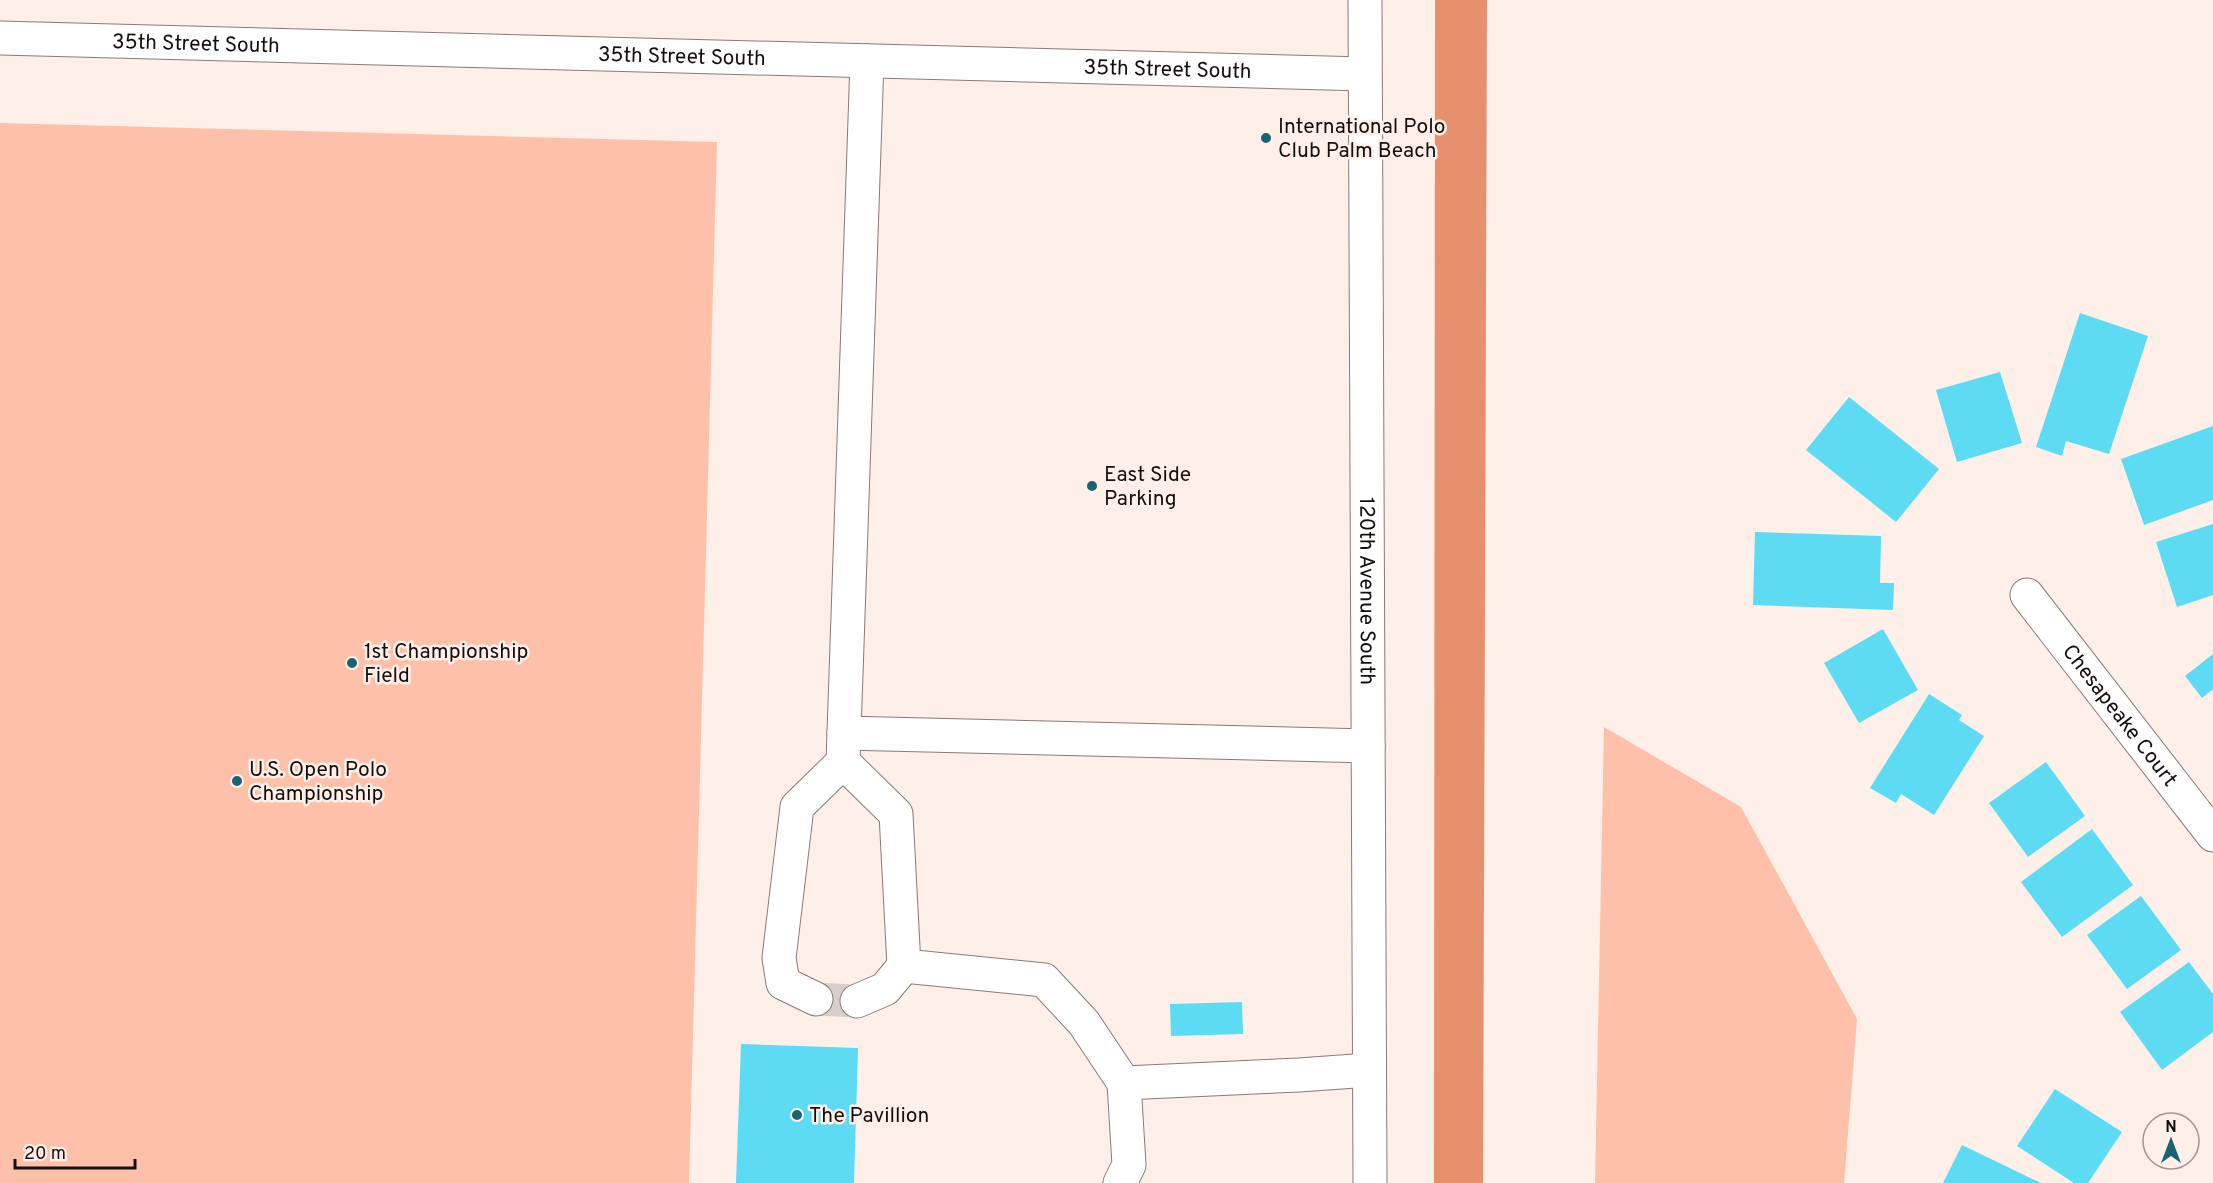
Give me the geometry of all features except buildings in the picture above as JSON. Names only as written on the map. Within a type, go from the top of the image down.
[{"type":"street","name":"120th Avenue South","points":[[1365,0],[1370,1183]]},
{"type":"street","name":"35th Street South","points":[[0,38],[1365,74]]},
{"type":"street","points":[[816,999],[783,983],[779,958],[797,807],[843,747],[867,61]]},
{"type":"street","name":"Chesapeake Court","points":[[2027,595],[2213,834]]},
{"type":"street","points":[[843,747],[1368,746]]},
{"type":"street","points":[[843,747],[896,814],[904,966],[885,989],[857,1001]]},
{"type":"street","points":[[904,966],[1044,980],[1084,1023],[1124,1083],[1129,1166],[1120,1183]]},
{"type":"street","points":[[1124,1083],[1299,1076],[1369,1070]]},
{"type":"shaded area","points":[[1435,0],[1487,0],[1483,1183],[1434,1183]]},
{"type":"shaded area","name":"1st Championship Field","points":[[0,123],[717,142],[689,1183],[0,1183]]},
{"type":"shaded area","points":[[1604,727],[1741,807],[1857,1019],[1844,1183],[1595,1183]]},
{"type":"tunnel","points":[[816,999],[857,1001]]},
{"type":"place","name":"International Polo Club Palm Beach","points":[[1266,138]]},
{"type":"place","name":"East Side Parking","points":[[1092,486]]},
{"type":"place","name":"1st Championship Field","points":[[352,663]]},
{"type":"place","name":"U.S. Open Polo Championship","points":[[237,781]]},
{"type":"place","name":"The Pavillion","points":[[797,1115]]}]
